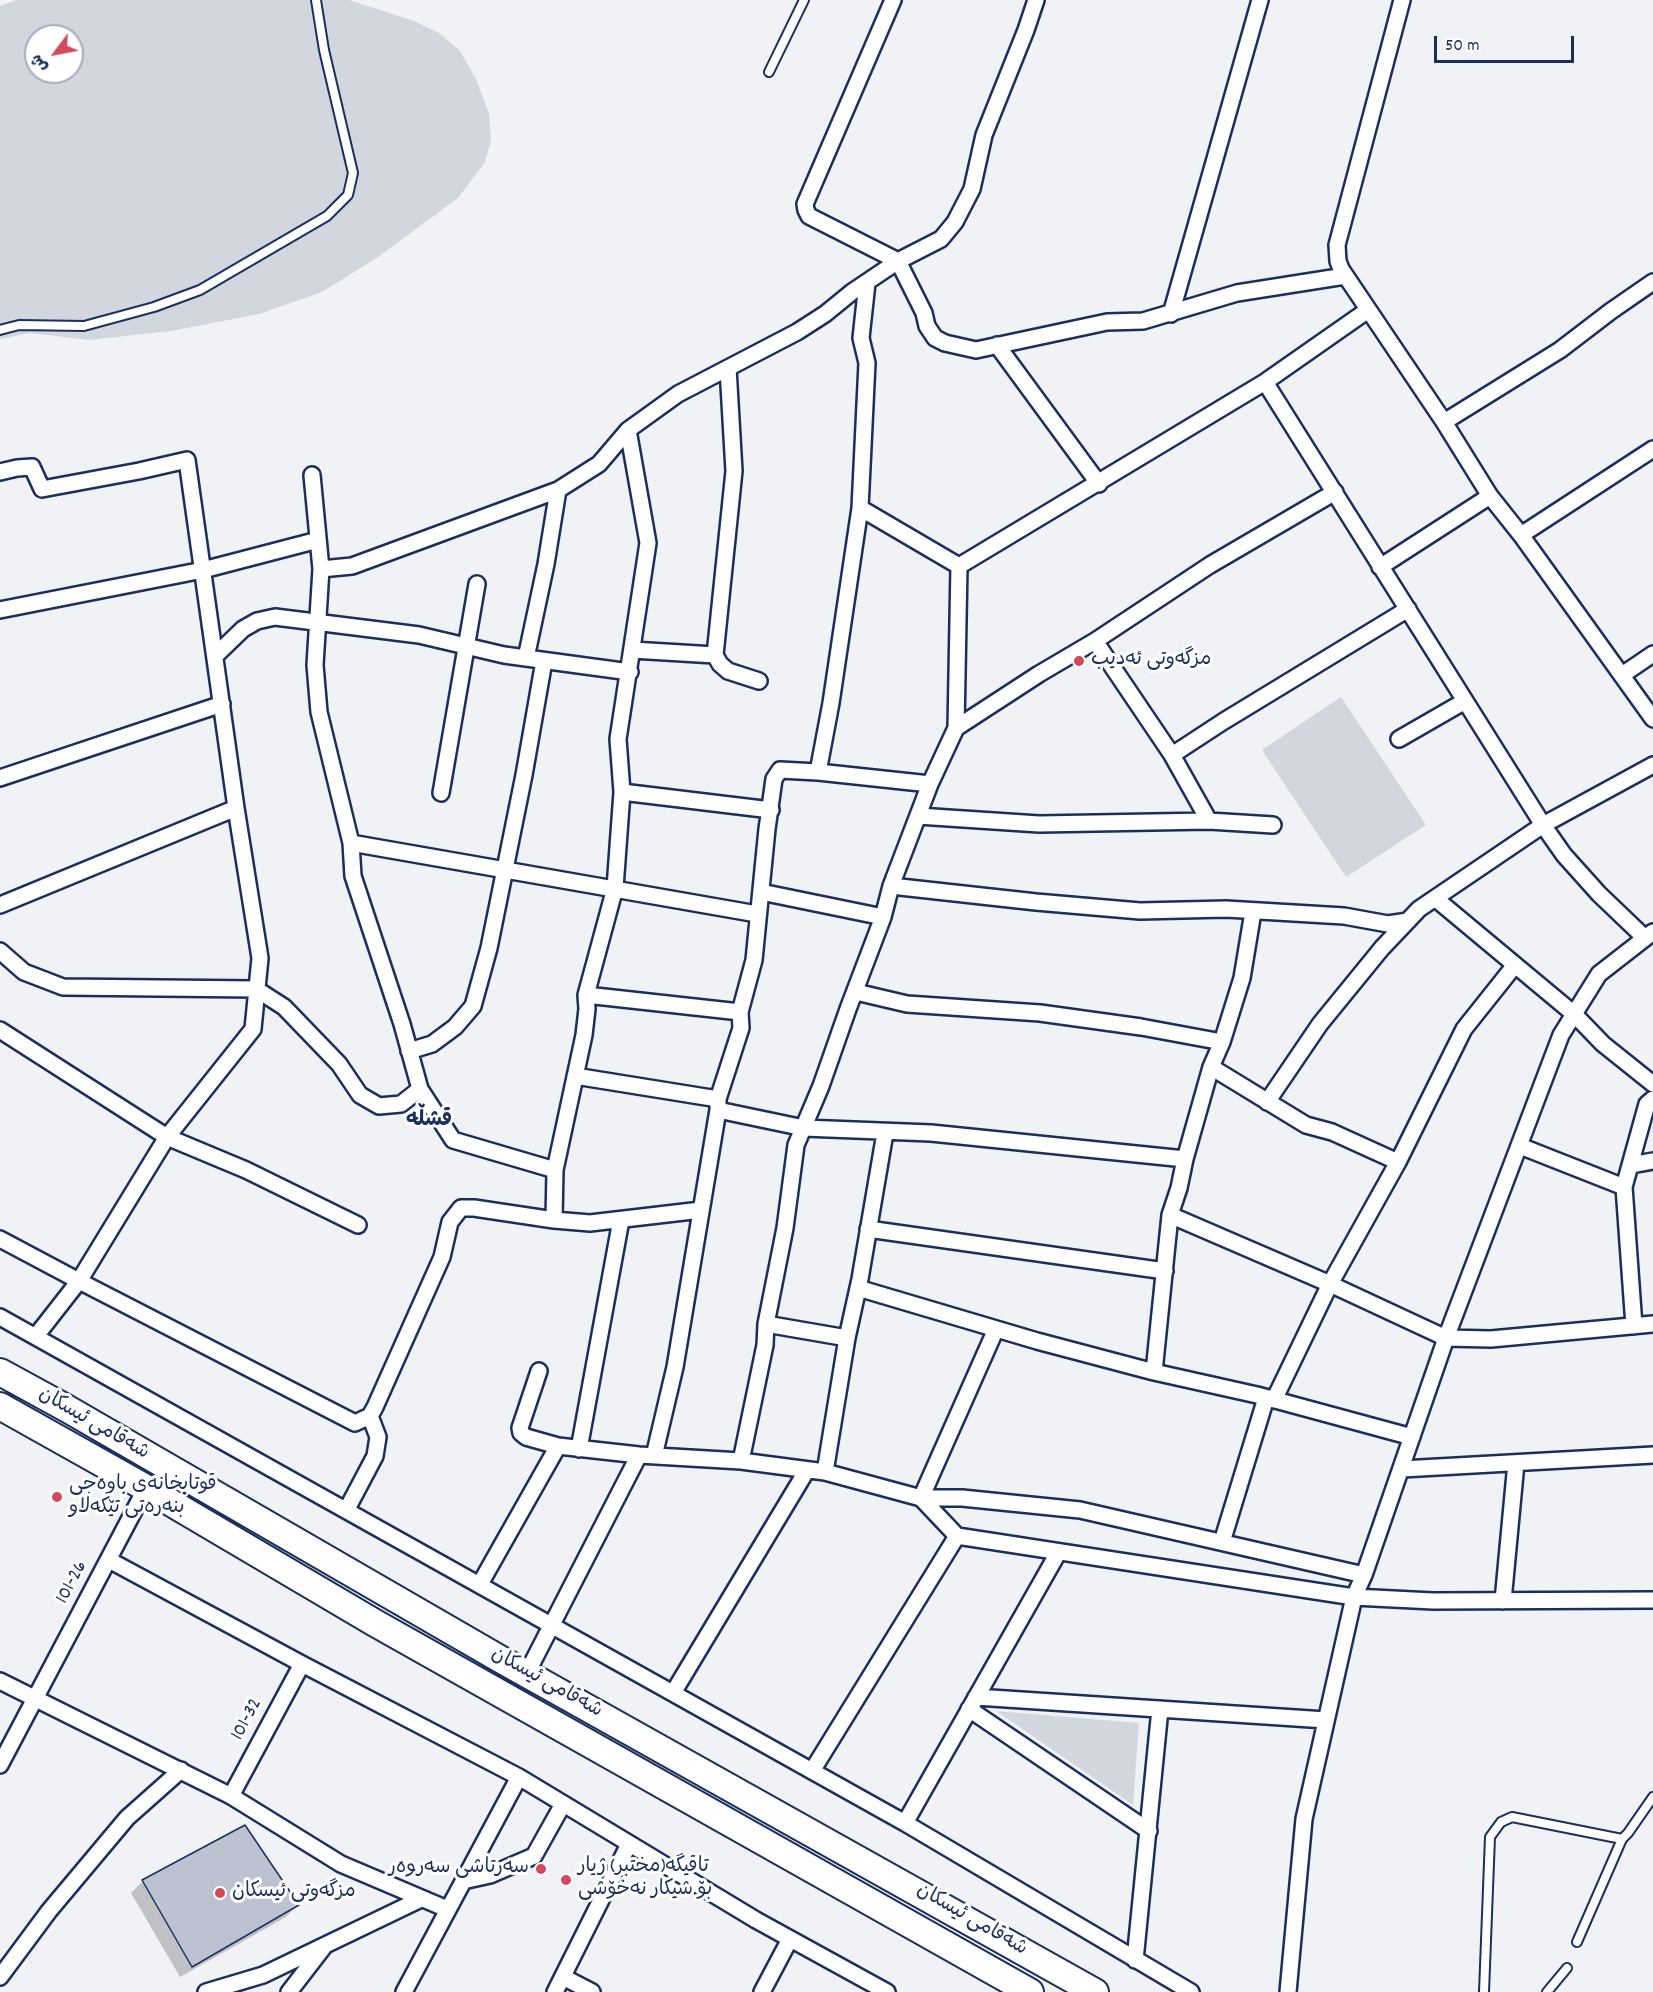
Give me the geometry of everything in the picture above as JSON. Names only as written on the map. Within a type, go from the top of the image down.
[{"type":"main road","name":"شەقامی ئیسکان","points":[[0,1372],[527,1673],[1095,1992]]},
{"type":"main road","name":"شەقامی ئیسکان","points":[[0,1406],[146,1488],[385,1629],[1030,1992]]},
{"type":"main road","points":[[75,1448],[87,1420]]},
{"type":"street","points":[[893,0],[805,204],[809,216],[898,261],[924,313],[927,326],[935,338],[945,343],[976,350],[1107,322],[1143,321],[1237,293],[1345,276]]},
{"type":"street","points":[[321,569],[352,566],[558,490],[598,464],[628,430],[678,394],[797,332],[898,261],[940,239],[955,222],[972,189],[984,135],[1036,0]]},
{"type":"street","points":[[1171,314],[1260,0]]},
{"type":"street","points":[[1402,0],[1337,245],[1338,261],[1345,276],[1444,422],[1490,496],[1653,719]]},
{"type":"street","points":[[1444,422],[1560,350],[1653,282]]},
{"type":"street","points":[[818,772],[831,703],[860,508],[867,363],[861,338],[867,283]]},
{"type":"street","points":[[959,566],[1099,484],[1265,382],[1368,310]]},
{"type":"street","points":[[997,345],[1099,484]]},
{"type":"street","points":[[728,368],[734,471],[715,655],[728,671],[759,681]]},
{"type":"street","points":[[1265,382],[1543,825],[1564,855],[1599,894],[1649,935],[1599,974],[1562,1035],[1446,1338],[1402,1469],[1354,1597],[1304,1819],[1288,1992]]},
{"type":"street","points":[[554,1221],[555,1170],[584,1035],[586,995],[615,888],[622,792],[618,739],[648,543],[628,430]]},
{"type":"street","points":[[1521,536],[1652,451]]},
{"type":"street","points":[[0,472],[32,467],[42,489],[186,460],[260,958],[253,1029],[167,1137],[79,1281],[36,1336]]},
{"type":"street","points":[[312,475],[321,569],[315,665],[319,712],[351,843],[353,876],[420,1089],[453,1140],[555,1170]]},
{"type":"street","points":[[526,658],[546,564],[558,490]]},
{"type":"street","points":[[956,728],[1095,641],[1210,565],[1335,492]]},
{"type":"street","points":[[1380,567],[1490,496]]},
{"type":"street","points":[[860,508],[959,566]]},
{"type":"street","points":[[0,610],[203,570],[318,540]]},
{"type":"street","points":[[741,1461],[765,1345],[766,1324],[785,1228],[796,1145],[856,992],[883,917],[891,886],[930,784],[956,728],[959,566]]},
{"type":"street","points":[[441,793],[477,584]]},
{"type":"street","points":[[1172,755],[1408,609]]},
{"type":"street","points":[[215,656],[227,642],[257,621],[276,617],[419,635],[526,658],[630,672]]},
{"type":"street","points":[[1095,641],[1172,755],[1209,821]]},
{"type":"street","points":[[632,650],[715,655]]},
{"type":"street","points":[[1622,675],[1653,654]]},
{"type":"street","points":[[409,1051],[432,1044],[455,1027],[473,1006],[489,948],[524,775],[544,661]]},
{"type":"street","points":[[1399,739],[1465,701]]},
{"type":"street","points":[[0,778],[222,704]]},
{"type":"street","points":[[1267,1102],[1320,1024],[1382,948],[1419,909],[1543,825],[1653,765]]},
{"type":"street","points":[[527,1673],[551,1624],[646,1456],[675,1367],[718,1105],[741,1028],[740,1012],[754,960],[766,829],[771,810],[774,779],[780,770],[930,784]]},
{"type":"street","points":[[622,792],[771,810]]},
{"type":"street","points":[[0,904],[236,808]]},
{"type":"street","points":[[918,816],[1039,824],[1209,821],[1273,825]]},
{"type":"street","points":[[351,843],[757,914]]},
{"type":"street","points":[[891,886],[1140,911],[1226,909],[1344,916],[1388,924],[1408,921]]},
{"type":"street","points":[[761,892],[883,917]]},
{"type":"street","points":[[1436,899],[1574,1014],[1604,1044],[1653,1084]]},
{"type":"street","points":[[1154,1372],[1170,1215],[1212,1067],[1242,978],[1253,912]]},
{"type":"street","points":[[0,951],[24,972],[63,987],[256,989],[284,1007],[339,1064],[360,1095],[379,1106],[401,1104],[420,1089]]},
{"type":"street","points":[[1222,1542],[1270,1399],[1330,1284],[1398,1162],[1464,1029],[1515,965]]},
{"type":"street","points":[[856,992],[907,1004],[1040,1012],[1222,1042]]},
{"type":"street","points":[[586,995],[740,1012]]},
{"type":"street","points":[[0,1030],[167,1137],[246,1170],[358,1225]]},
{"type":"street","points":[[1212,1067],[1306,1125],[1332,1132],[1398,1162]]},
{"type":"street","points":[[575,1076],[718,1105],[804,1128],[885,1133],[931,1133],[1185,1159]]},
{"type":"street","points":[[1634,1326],[1624,1186],[1647,1104],[1653,1099]]},
{"type":"street","points":[[825,1472],[885,1133]]},
{"type":"street","points":[[1520,1146],[1624,1186]]},
{"type":"street","points":[[1631,1165],[1653,1161]]},
{"type":"street","points":[[0,1239],[355,1423],[370,1416],[442,1257],[450,1222],[461,1208],[554,1221],[590,1223],[700,1210]]},
{"type":"street","points":[[1170,1215],[1330,1284],[1446,1338],[1491,1339],[1653,1324]]},
{"type":"street","points":[[579,1449],[621,1220]]},
{"type":"street","points":[[868,1228],[1165,1271]]},
{"type":"street","points":[[858,1288],[1154,1372],[1270,1399],[1413,1437]]},
{"type":"street","points":[[0,1317],[905,1822],[1191,1992]]},
{"type":"street","points":[[766,1324],[847,1338]]},
{"type":"street","points":[[921,1498],[996,1329]]},
{"type":"street","points":[[539,1371],[520,1428],[521,1433],[526,1437],[558,1446],[646,1456],[741,1461],[825,1472],[921,1498],[962,1498],[1080,1510],[1364,1575]]},
{"type":"street","points":[[346,1509],[375,1456],[378,1437],[370,1416]]},
{"type":"street","points":[[480,1584],[558,1446]]},
{"type":"street","points":[[1402,1469],[1653,1455]]},
{"type":"street","points":[[1503,1601],[1515,1463]]},
{"type":"street","points":[[673,1693],[807,1470]]},
{"type":"street","name":"101-26","points":[[0,1765],[146,1488]]},
{"type":"street","points":[[921,1498],[957,1536],[1354,1597],[1433,1601],[1653,1600]]},
{"type":"street","points":[[812,1771],[957,1536]]},
{"type":"street","points":[[905,1822],[1058,1553]]},
{"type":"street","points":[[109,1560],[519,1777],[790,1939],[887,1992]]},
{"type":"street","name":"101-32","points":[[231,1796],[302,1664]]},
{"type":"street","points":[[0,1681],[231,1796],[341,1864],[447,1910]]},
{"type":"street","points":[[973,1703],[1160,1709],[1326,1720]]},
{"type":"street","points":[[973,1703],[1149,1831]]},
{"type":"street","points":[[1135,1960],[1160,1709]]},
{"type":"street","points":[[0,1977],[49,1911],[127,1818],[181,1770]]},
{"type":"street","points":[[404,1992],[519,1777]]},
{"type":"street","points":[[463,1881],[490,1875],[534,1856],[563,1804]]},
{"type":"street","points":[[555,1992],[629,1844]]},
{"type":"street","points":[[206,1992],[263,1974],[421,1899]]},
{"type":"street","points":[[762,1992],[790,1939]]},
{"type":"street","points":[[289,1992],[325,1946]]},
{"type":"street","points":[[563,1977],[592,1992]]},
{"type":"lane","points":[[0,330],[19,325],[84,326],[154,307],[200,290],[327,216],[348,195],[352,173],[343,125],[329,73],[316,0]]},
{"type":"lane","points":[[770,72],[804,0]]},
{"type":"lane","points":[[1577,1941],[1622,1839],[1653,1797]]},
{"type":"lane","points":[[1485,1992],[1490,1837],[1501,1822],[1512,1817],[1622,1839]]},
{"type":"lane","points":[[1547,1992],[1567,1968]]},
{"type":"shaded area","points":[[16,0],[349,0],[414,21],[439,33],[460,51],[476,79],[489,114],[491,140],[485,162],[458,198],[378,257],[322,292],[259,314],[171,331],[89,340],[30,333],[0,339],[0,6]]},
{"type":"shaded area","points":[[1341,697],[1426,825],[1346,877],[1262,750]]},
{"type":"shaded area","points":[[996,1711],[1139,1723],[1133,1805]]},
{"type":"building","name":"مزگەوتی ئیسکان","points":[[245,1825],[299,1905],[192,1967],[142,1880]]},
{"type":"place","name":"مزگەوتی ئەدیب","points":[[1079,661]]},
{"type":"place","name":"قوتابخانه‌ی باوه‌جی بنه‌ره‌تی تێكه‌لاو","points":[[57,1497]]},
{"type":"place","name":"سەرتاشی سەروەر","points":[[541,1869]]},
{"type":"place","name":"تاقیگە(مختبر) ژیار بۆ شیکار نەخۆشی","points":[[566,1880]]},
{"type":"place","name":"مزگەوتی ئیسکان","points":[[220,1893]]},
{"type":"district","name":"قشڵه‌","points":[[429,1122]]}]
